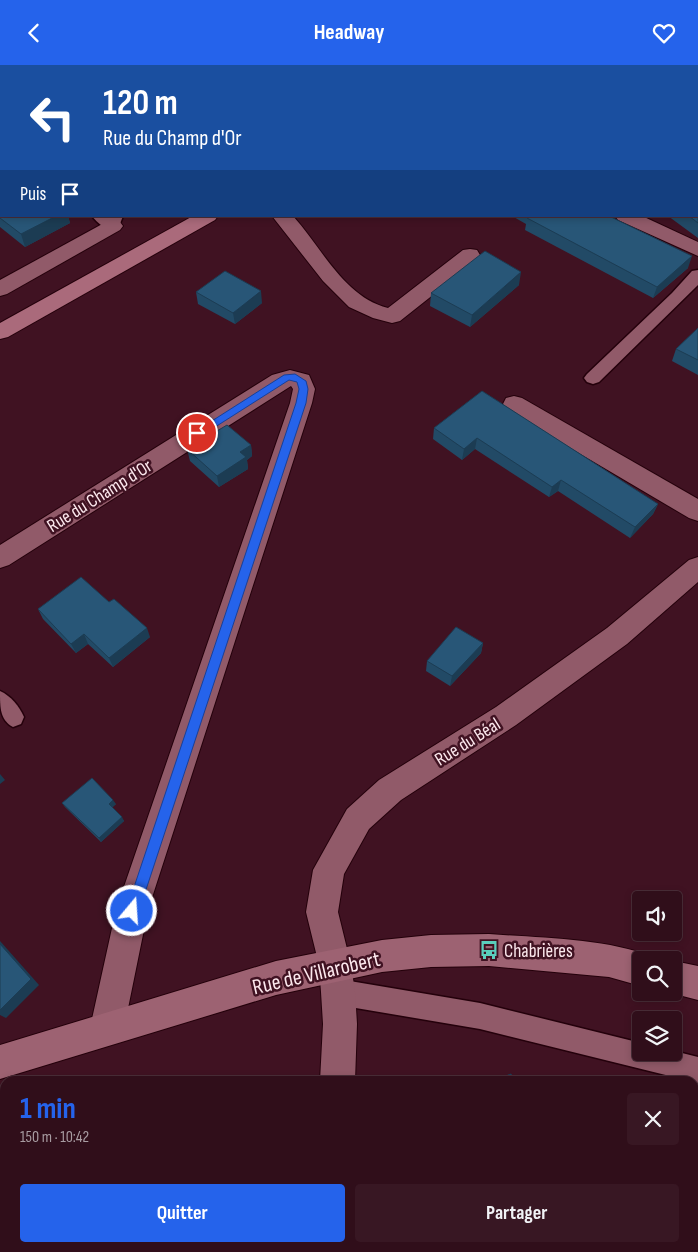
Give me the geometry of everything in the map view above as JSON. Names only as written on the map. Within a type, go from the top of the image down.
[{"type":"main road","points":[[0,332],[206,217]]},
{"type":"main road","name":"Rue de Villarobert","points":[[0,1062],[276,978],[336,978],[402,954],[489,950],[609,961],[632,967]]},
{"type":"main road","points":[[682,979],[698,983]]},
{"type":"street","points":[[283,217],[342,292],[363,307],[380,314],[392,316],[470,255]]},
{"type":"street","points":[[627,217],[698,250]]},
{"type":"street","points":[[0,289],[109,219]]},
{"type":"street","name":"Rue du Champ d'Or","points":[[0,558],[280,381],[287,377],[295,377],[301,381],[304,389],[301,403],[132,911],[107,1029]]},
{"type":"street","points":[[514,404],[698,511]]},
{"type":"street","name":"Rue du Béal","points":[[337,1076],[340,1024],[336,978],[322,912],[329,869],[358,819],[390,790],[506,716],[617,636],[698,567]]},
{"type":"lane","points":[[593,378],[678,297],[698,275]]},
{"type":"lane","points":[[336,978],[698,1070]]},
{"type":"building","points":[[0,217],[54,217],[21,234]]},
{"type":"building","points":[[611,217],[692,256],[657,287],[527,218]]},
{"type":"building","points":[[690,217],[698,217],[698,223]]},
{"type":"building","points":[[485,251],[521,272],[472,315],[431,293]]},
{"type":"building","points":[[225,271],[261,291],[233,313],[196,292]]},
{"type":"building","points":[[698,328],[698,360],[676,349]]},
{"type":"building","points":[[482,391],[658,504],[635,527],[561,480],[552,487],[477,438],[464,449],[434,428]]},
{"type":"building","points":[[227,425],[251,445],[240,452],[246,457],[217,476],[187,449]]},
{"type":"building","points":[[81,577],[109,602],[114,599],[147,628],[109,658],[84,634],[71,644],[38,609]]},
{"type":"building","points":[[456,627],[483,643],[452,676],[427,661]]},
{"type":"building","points":[[92,778],[113,800],[109,804],[122,817],[99,838],[62,803]]},
{"type":"building","points":[[0,944],[31,979],[0,1010]]},
{"type":"place","name":"Chabrières","points":[[489,950]]},
{"type":"route","points":[[132,911],[301,403],[304,389],[301,381],[295,377],[287,377],[197,433]]}]
